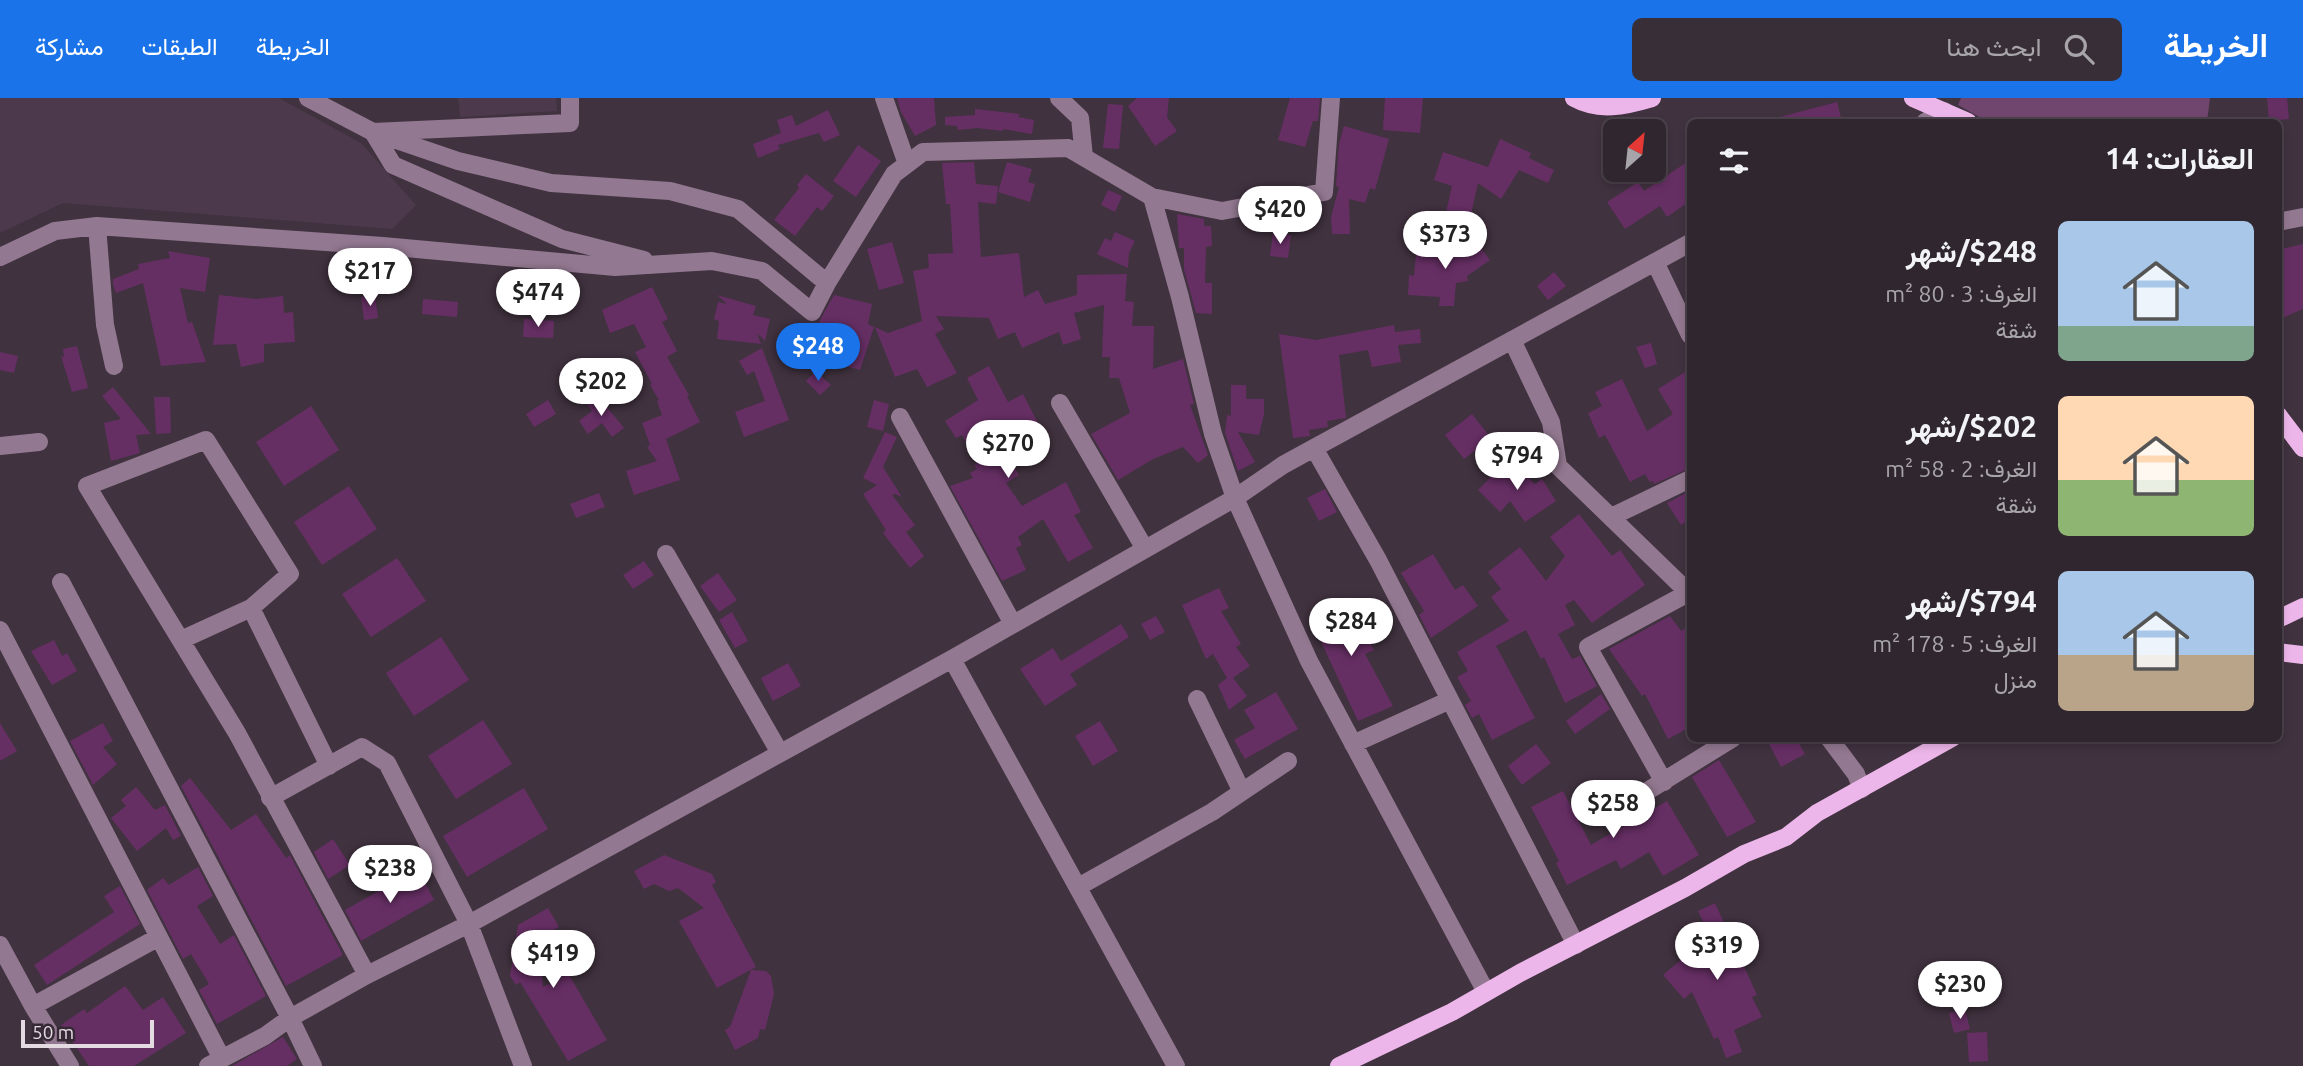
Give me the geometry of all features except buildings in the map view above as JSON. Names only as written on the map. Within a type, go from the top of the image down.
[{"type":"main road","points":[[1574,98],[1600,107],[1652,98]]},
{"type":"main road","points":[[1913,98],[1961,119]]},
{"type":"main road","points":[[2282,420],[2302,447]]},
{"type":"main road","points":[[2282,617],[2302,607]]},
{"type":"main road","points":[[2282,652],[2303,655]]},
{"type":"main road","points":[[1339,1066],[1452,1012],[1744,854],[1786,837],[1817,813],[1945,742]]},
{"type":"street","points":[[308,98],[373,132],[458,161],[551,183],[670,191],[738,209],[827,283]]},
{"type":"street","points":[[373,132],[570,123],[569,98]]},
{"type":"street","points":[[884,98],[907,164]]},
{"type":"street","points":[[1059,98],[1080,118],[1084,157]]},
{"type":"street","points":[[0,257],[55,231],[97,226],[383,246],[615,267],[712,261],[762,271],[812,312],[894,174],[923,152],[1068,148],[1152,197],[1222,211],[1324,192],[1331,98]]},
{"type":"street","points":[[1930,119],[1944,111]]},
{"type":"street","points":[[373,132],[393,165],[562,239],[661,264]]},
{"type":"street","points":[[1152,197],[1180,296],[1213,434],[1235,498],[1309,662],[1486,992]]},
{"type":"street","points":[[2282,221],[2303,217]]},
{"type":"street","points":[[97,226],[105,326],[114,366]]},
{"type":"street","points":[[0,630],[159,937],[215,1062],[265,1036],[290,1018],[367,975],[469,924],[952,659],[1235,498],[1314,447],[1687,245]]},
{"type":"street","points":[[1654,262],[1687,329]]},
{"type":"street","points":[[1513,340],[1551,422],[1558,466],[1687,590]]},
{"type":"street","points":[[1060,403],[1145,549]]},
{"type":"street","points":[[900,417],[1013,624]]},
{"type":"street","points":[[181,640],[251,608],[290,575],[206,440],[87,486],[237,733],[270,799],[367,975]]},
{"type":"street","points":[[0,446],[39,442]]},
{"type":"street","points":[[1314,447],[1378,560],[1576,944]]},
{"type":"street","points":[[1611,517],[1687,480]]},
{"type":"street","points":[[666,554],[780,753]]},
{"type":"street","points":[[61,582],[313,1066]]},
{"type":"street","points":[[1664,782],[1588,647],[1687,595]]},
{"type":"street","points":[[251,608],[329,766]]},
{"type":"street","points":[[952,659],[1176,1066]]},
{"type":"street","points":[[1197,699],[1242,792]]},
{"type":"street","points":[[1353,744],[1450,700]]},
{"type":"street","points":[[1633,800],[1727,742]]},
{"type":"street","points":[[1832,742],[1856,774],[1862,789]]},
{"type":"street","points":[[270,799],[362,747],[387,763],[469,924],[523,1066]]},
{"type":"street","points":[[1078,887],[1212,813],[1288,761]]},
{"type":"street","points":[[33,1006],[159,937]]},
{"type":"street","points":[[0,945],[70,1066]]},
{"type":"shaded area","points":[[0,98],[279,98],[361,143],[416,205],[392,229],[63,203],[0,233]]},
{"type":"shaded area","points":[[458,98],[556,98],[557,111],[460,117]]},
{"type":"shaded area","points":[[1961,98],[2210,98],[2207,119],[1983,119],[1958,105]]}]
